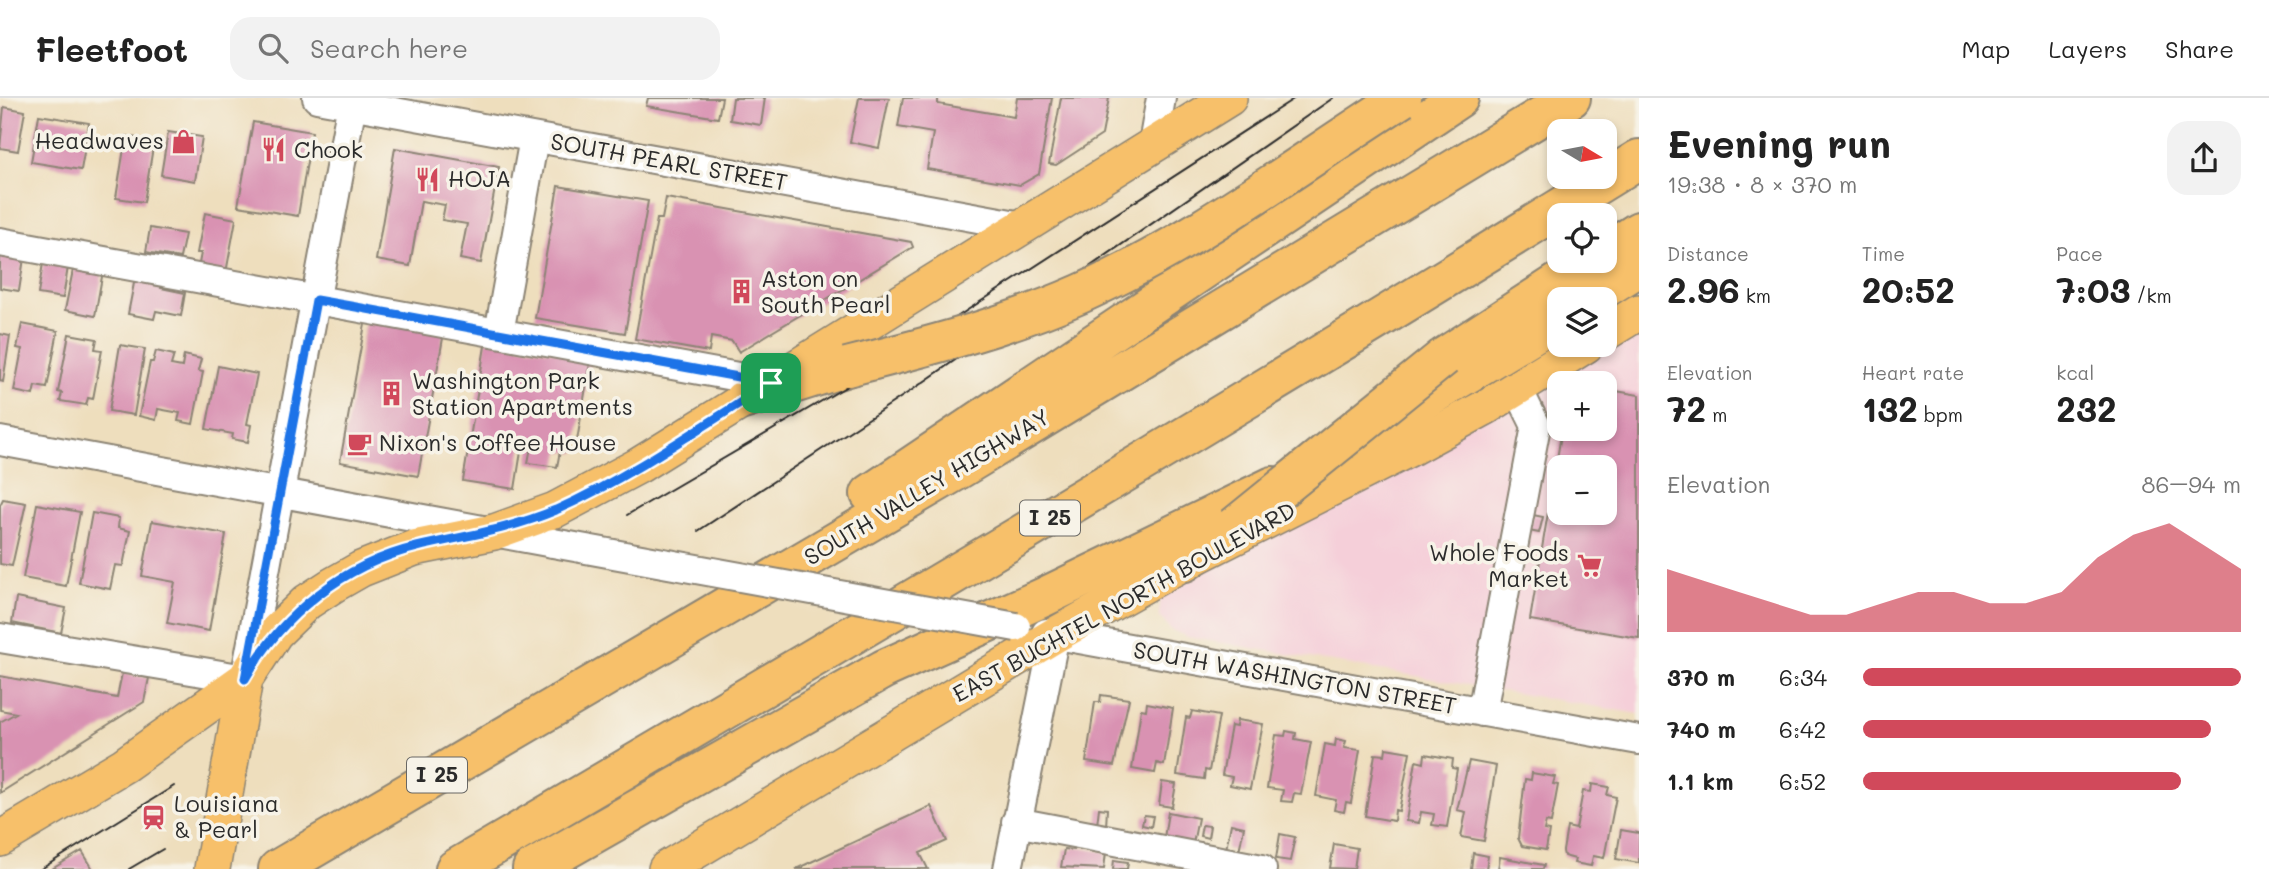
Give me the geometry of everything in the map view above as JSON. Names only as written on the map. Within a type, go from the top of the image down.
[{"type":"highway","points":[[757,392],[978,332],[1083,293],[1174,245],[1402,98]]},
{"type":"highway","points":[[597,681],[1459,98]]},
{"type":"highway","name":"SOUTH VALLEY HIGHWAY","points":[[278,869],[953,473],[1571,98]]},
{"type":"highway","name":"I 25","points":[[455,869],[991,554],[1377,322],[1639,159]]},
{"type":"highway","points":[[1617,245],[1639,231]]},
{"type":"highway","points":[[1607,287],[1639,267]]},
{"type":"highway","points":[[1185,562],[1234,527],[1444,357],[1574,273]]},
{"type":"highway","points":[[532,869],[884,669],[1171,536],[1359,440],[1547,325]]},
{"type":"main road","points":[[0,839],[124,765],[245,679],[275,633],[307,602],[333,585],[361,569],[414,548],[494,532],[574,501],[638,466],[1229,98]]},
{"type":"main road","points":[[1617,326],[1639,312]]},
{"type":"main road","name":"EAST BUCHTEL NORTH BOULEVARD","points":[[666,869],[1055,635],[1185,562],[1407,450],[1566,357]]},
{"type":"main road","points":[[212,869],[245,679]]},
{"type":"street","name":"SOUTH PEARL STREET","points":[[317,98],[425,108],[534,138],[1022,226]]},
{"type":"street","points":[[1153,144],[1161,98]]},
{"type":"street","points":[[0,638],[245,679],[353,101]]},
{"type":"street","points":[[499,333],[534,138]]},
{"type":"street","points":[[0,242],[499,333],[757,392]]},
{"type":"street","points":[[1482,712],[1536,426],[1517,387]]},
{"type":"street","name":"SOUTH WASHINGTON STREET","points":[[0,441],[1639,740]]},
{"type":"street","points":[[1008,869],[1055,635]]},
{"type":"street","points":[[1016,822],[1262,869]]},
{"type":"shaded area","points":[[1631,336],[1639,337],[1639,714],[1187,637],[1170,629],[1159,615],[1161,594],[1547,379],[1547,441],[1617,441],[1617,371],[1562,371],[1587,357],[1617,357],[1617,341]]},
{"type":"building","points":[[648,98],[722,98],[718,118],[646,106]]},
{"type":"building","points":[[733,98],[765,98],[761,125],[730,120]]},
{"type":"building","points":[[859,98],[889,98],[879,148],[850,142]]},
{"type":"building","points":[[903,98],[938,98],[938,104],[1014,117],[1017,98],[1052,98],[1039,174],[1020,185],[927,169],[933,133],[898,127]]},
{"type":"building","points":[[1061,98],[1109,98],[1102,135],[1056,165],[1049,164]]},
{"type":"building","points":[[4,107],[25,111],[18,151],[0,148]]},
{"type":"building","points":[[39,115],[89,123],[81,170],[31,162]]},
{"type":"building","points":[[253,122],[312,132],[298,216],[238,206]]},
{"type":"building","points":[[168,132],[202,137],[195,181],[161,175]]},
{"type":"building","points":[[126,136],[154,141],[144,202],[116,198]]},
{"type":"building","points":[[395,148],[499,167],[481,263],[460,259],[467,224],[442,220],[445,205],[421,201],[410,266],[376,260]]},
{"type":"building","points":[[558,186],[648,201],[625,333],[535,318]]},
{"type":"building","name":"Aston on South Pearl","points":[[666,198],[911,242],[913,247],[739,352],[732,341],[711,337],[709,352],[635,339],[657,219],[662,219]]},
{"type":"building","points":[[205,213],[236,219],[226,273],[198,269],[201,253],[197,253]]},
{"type":"building","points":[[150,228],[185,234],[180,258],[146,252]]},
{"type":"building","points":[[0,254],[24,258],[19,291],[0,288]]},
{"type":"building","points":[[43,263],[68,267],[63,298],[38,294]]},
{"type":"building","points":[[74,265],[103,271],[95,316],[65,310]]},
{"type":"building","points":[[135,278],[162,283],[161,288],[185,293],[181,316],[156,311],[154,319],[128,314]]},
{"type":"building","name":"Washington Park Station Apartments","points":[[367,313],[445,327],[418,476],[340,462]]},
{"type":"building","points":[[22,324],[58,331],[47,388],[35,386],[33,395],[14,391],[22,349],[17,348]]},
{"type":"building","points":[[0,334],[10,336],[3,382],[0,381]]},
{"type":"building","points":[[69,334],[97,339],[95,349],[102,350],[93,399],[88,398],[86,405],[60,401],[62,393],[58,392]]},
{"type":"building","points":[[486,340],[591,357],[575,453],[560,451],[557,467],[528,463],[531,447],[522,445],[515,489],[463,481]]},
{"type":"building","points":[[120,345],[145,349],[134,415],[109,411]]},
{"type":"building","points":[[156,351],[174,355],[171,365],[182,367],[184,355],[201,359],[198,371],[203,372],[193,424],[178,421],[180,413],[158,409],[156,420],[139,416],[150,362],[153,362]]},
{"type":"building","points":[[218,366],[257,374],[247,424],[251,425],[248,442],[232,439],[233,434],[206,429]]},
{"type":"building","name":"Whole Foods Market","points":[[1617,391],[1639,395],[1639,638],[1530,620],[1547,519],[1547,525],[1617,525],[1617,455],[1558,455],[1560,441],[1617,441]]},
{"type":"building","points":[[3,499],[26,503],[12,566],[0,564],[0,505]]},
{"type":"building","points":[[37,504],[80,512],[66,586],[23,578]]},
{"type":"building","points":[[92,513],[119,518],[118,528],[130,531],[123,566],[115,565],[110,589],[79,583]]},
{"type":"building","points":[[1533,515],[1543,517],[1539,533],[1529,531]]},
{"type":"building","points":[[152,521],[226,534],[209,631],[167,623],[175,582],[142,576]]},
{"type":"building","points":[[16,598],[66,608],[61,633],[12,623]]},
{"type":"building","points":[[122,673],[149,678],[144,702],[0,793],[0,722],[16,713],[0,710],[0,676],[117,698]]},
{"type":"building","points":[[1101,695],[1129,699],[1114,766],[1086,762],[1095,702],[1100,702]]},
{"type":"building","points":[[1147,703],[1173,708],[1164,765],[1157,763],[1155,773],[1132,769],[1141,709],[1146,710]]},
{"type":"building","points":[[1192,711],[1219,716],[1209,771],[1205,770],[1204,779],[1177,775],[1186,717],[1190,718]]},
{"type":"building","points":[[1237,720],[1263,724],[1250,789],[1230,785],[1232,777],[1222,775],[1231,726],[1236,727]]},
{"type":"building","points":[[1286,731],[1296,733],[1295,739],[1311,742],[1301,794],[1294,793],[1292,802],[1281,801],[1283,790],[1267,788],[1276,735],[1285,736]]},
{"type":"building","points":[[1336,739],[1346,741],[1344,748],[1360,750],[1351,803],[1346,802],[1344,812],[1334,810],[1336,800],[1316,796],[1325,744],[1335,746]]},
{"type":"building","points":[[1386,748],[1410,752],[1399,811],[1395,810],[1394,821],[1365,816],[1375,754],[1385,755]]},
{"type":"building","points":[[1425,754],[1453,759],[1452,768],[1457,769],[1447,827],[1432,825],[1434,814],[1421,812],[1419,823],[1406,821],[1416,761],[1424,763]]},
{"type":"building","points":[[1469,761],[1496,766],[1484,841],[1461,837],[1466,812],[1457,810]]},
{"type":"building","points":[[1532,773],[1555,777],[1553,784],[1558,785],[1551,823],[1546,822],[1544,830],[1549,831],[1546,850],[1522,846],[1518,838],[1525,779],[1531,780]]},
{"type":"building","points":[[1162,782],[1176,784],[1172,807],[1159,805]]},
{"type":"building","points":[[1592,784],[1609,787],[1607,795],[1616,797],[1604,858],[1593,856],[1591,866],[1574,863],[1575,859],[1564,856],[1563,851],[1567,827],[1576,829],[1583,791],[1591,792]]},
{"type":"building","points":[[931,806],[947,841],[920,853],[928,869],[796,869]]},
{"type":"building","points":[[1099,808],[1107,809],[1106,827],[1097,825]]},
{"type":"building","points":[[1168,812],[1198,818],[1193,844],[1164,838]]},
{"type":"building","points":[[1144,815],[1153,816],[1151,827],[1142,825]]},
{"type":"building","points":[[1231,824],[1244,827],[1239,851],[1226,849]]},
{"type":"building","points":[[1202,825],[1210,826],[1208,838],[1200,836]]},
{"type":"building","points":[[1621,830],[1639,833],[1639,863],[1616,859]]},
{"type":"building","points":[[1280,834],[1295,837],[1290,861],[1276,859]]},
{"type":"building","points":[[1334,844],[1357,848],[1354,869],[1330,868]]},
{"type":"building","points":[[1073,847],[1106,852],[1104,869],[1061,867],[1064,849],[1073,850]]},
{"type":"building","points":[[82,851],[93,869],[52,869]]},
{"type":"building","points":[[1473,853],[1488,856],[1486,869],[1471,869]]},
{"type":"building","points":[[1500,857],[1544,865],[1543,869],[1498,869]]},
{"type":"building","points":[[1114,860],[1128,862],[1127,869],[1113,869]]},
{"type":"tram line","points":[[627,515],[878,368],[1295,98]]},
{"type":"tram line","points":[[698,531],[912,390],[1333,98]]},
{"type":"tram line","points":[[41,869],[174,786]]},
{"type":"tram line","points":[[129,869],[163,849]]},
{"type":"place","name":"Headwaves","points":[[184,141]]},
{"type":"place","name":"Chook","points":[[274,150]]},
{"type":"place","name":"HOJA","points":[[428,179]]},
{"type":"place","name":"Aston on South Pearl","points":[[741,292]]},
{"type":"place","name":"Washington Park Station Apartments","points":[[392,394]]},
{"type":"place","name":"Nixon's Coffee House","points":[[359,443]]},
{"type":"place","name":"Whole Foods Market","points":[[1589,566]]},
{"type":"place","name":"Louisiana & Pearl","points":[[154,817]]},
{"type":"route","points":[[316,300],[771,383],[638,466],[555,510],[494,532],[414,548],[361,569],[307,602],[275,633],[245,679],[316,300]]}]
